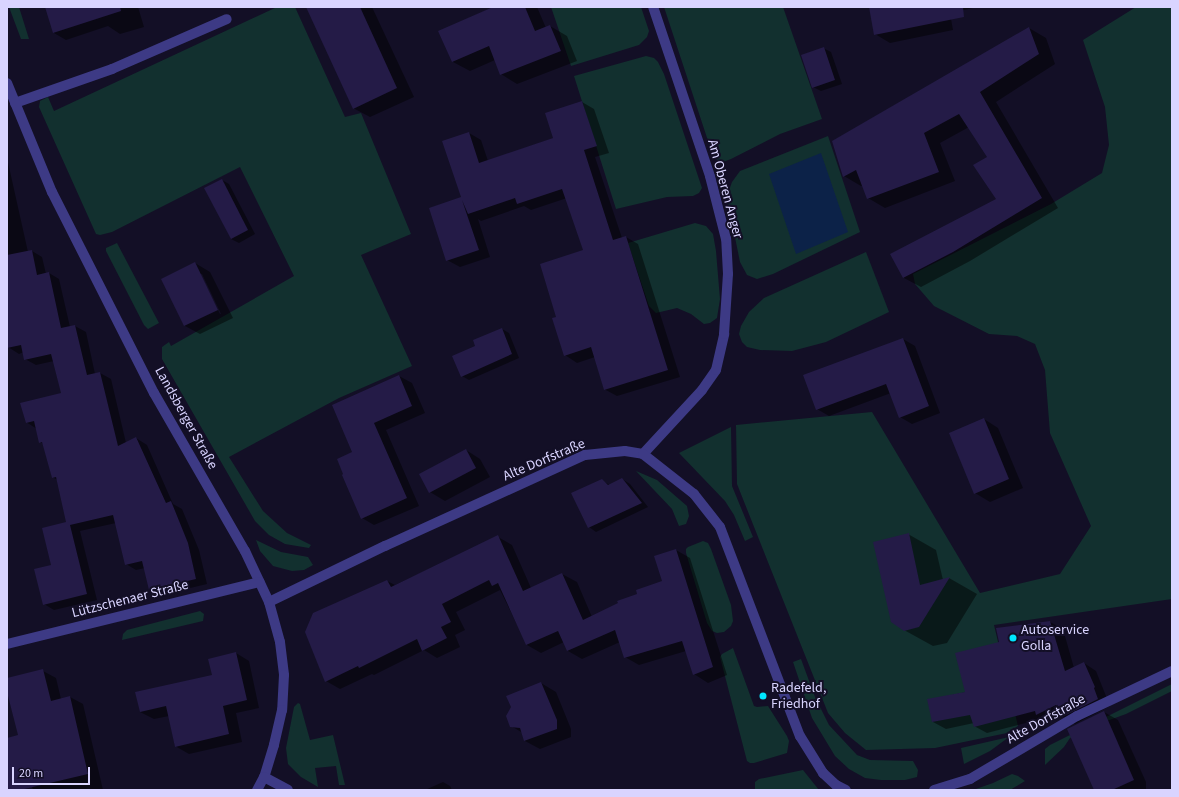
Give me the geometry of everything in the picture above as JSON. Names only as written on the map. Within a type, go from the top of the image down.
[{"type":"street","name":"Am Oberen Anger","points":[[643,454],[702,390],[716,370],[724,334],[728,274],[726,239],[710,176],[653,7]]},
{"type":"street","points":[[15,103],[112,69],[227,19]]},
{"type":"street","name":"Landsberger Straße","points":[[7,84],[52,192],[154,393],[245,552],[269,602],[280,642],[284,675],[282,710],[264,777],[257,790]]},
{"type":"street","name":"Alte Dorfstraße","points":[[269,602],[385,546],[585,455],[625,451],[643,454],[694,494],[720,526],[800,736],[822,774],[836,785],[846,790]]},
{"type":"street","name":"Lützschenaer Straße","points":[[7,644],[260,582]]},
{"type":"street","name":"Alte Dorfstraße","points":[[934,790],[970,779],[1077,716],[1172,671]]},
{"type":"street","points":[[264,777],[288,790]]},
{"type":"green space","points":[[9,7],[19,7],[29,39],[21,39]]},
{"type":"green space","points":[[277,7],[295,7],[345,117],[361,113],[411,234],[361,255],[412,366],[339,398],[229,457],[263,511],[287,533],[311,545],[309,548],[285,544],[269,535],[255,521],[162,359],[162,347],[169,342],[171,346],[294,276],[240,167],[112,232],[100,235],[96,234],[39,107],[40,101],[48,97],[54,111]]},
{"type":"green space","points":[[551,7],[641,7],[649,31],[647,37],[639,45],[571,66]]},
{"type":"green space","points":[[664,7],[783,7],[822,119],[780,134],[731,159],[723,162],[717,160],[711,150]]},
{"type":"green space","points":[[1136,7],[1172,7],[1172,599],[994,625],[1018,726],[1007,733],[935,748],[866,750],[845,733],[828,713],[737,484],[736,425],[872,412],[980,593],[1060,574],[1091,526],[1050,433],[1045,370],[1035,344],[1017,336],[989,334],[934,306],[915,284],[913,274],[1051,204],[1102,173],[1109,145],[1105,107],[1083,40]]},
{"type":"green space","points":[[646,56],[654,58],[658,62],[664,74],[702,188],[699,193],[693,196],[667,197],[616,209],[574,76]]},
{"type":"green space","points":[[828,136],[860,232],[773,274],[757,279],[747,275],[740,262],[728,203],[728,193],[732,182],[740,171]]},
{"type":"green space","points":[[695,223],[706,226],[713,234],[716,251],[720,299],[717,318],[710,323],[704,324],[691,314],[677,308],[656,313],[649,306],[628,243]]},
{"type":"green space","points":[[117,243],[159,323],[148,329],[144,325],[106,251],[106,248]]},
{"type":"green space","points":[[866,252],[889,312],[826,342],[792,351],[760,350],[747,347],[742,342],[739,334],[741,326],[749,312],[764,298]]},
{"type":"green space","points":[[731,427],[732,486],[753,537],[745,541],[734,515],[725,501],[679,453]]},
{"type":"green space","points":[[636,471],[657,480],[687,506],[689,516],[686,524],[679,526],[672,509]]},
{"type":"green space","points":[[256,540],[281,552],[308,557],[313,565],[304,570],[292,571],[273,566],[260,551]]},
{"type":"green space","points":[[703,541],[708,543],[711,549],[731,605],[733,621],[731,626],[724,632],[717,633],[712,631],[707,623],[686,553],[686,549],[688,547]]},
{"type":"green space","points":[[200,611],[204,614],[203,621],[122,640],[123,634],[127,630]]},
{"type":"green space","points":[[733,648],[754,706],[768,706],[787,736],[789,741],[787,753],[754,763],[747,761],[720,657],[722,654]]},
{"type":"green space","points":[[801,659],[815,697],[829,725],[857,755],[870,760],[913,761],[918,770],[917,777],[905,780],[865,778],[849,769],[835,756],[812,718],[793,662]]},
{"type":"green space","points":[[1172,684],[1172,691],[1126,714],[1093,726],[1070,738],[1064,747],[1045,765],[1045,749],[1050,745]]},
{"type":"green space","points":[[298,703],[300,704],[310,740],[333,735],[345,785],[339,785],[336,766],[315,768],[318,787],[301,777],[288,764],[286,748],[294,707]]},
{"type":"green space","points":[[1009,737],[990,751],[964,764],[961,748]]},
{"type":"green space","points":[[803,770],[819,790],[755,790],[755,782],[759,779]]},
{"type":"green space","points":[[1012,774],[1025,781],[1010,790],[973,790],[993,783]]},
{"type":"water","points":[[821,153],[848,232],[796,254],[769,174]]},
{"type":"building","points":[[45,7],[120,7],[121,11],[53,33]]},
{"type":"building","points":[[306,7],[360,7],[397,88],[353,109]]},
{"type":"building","points":[[493,7],[525,7],[535,31],[550,25],[561,51],[500,75],[489,46],[452,62],[438,31]]},
{"type":"building","points":[[869,7],[963,7],[964,17],[874,35]]},
{"type":"building","points":[[1029,27],[1039,54],[980,92],[1042,198],[953,252],[903,278],[890,254],[996,199],[973,165],[987,157],[959,114],[924,133],[939,172],[867,199],[856,170],[843,177],[832,141]]},
{"type":"building","points":[[824,47],[835,80],[812,88],[801,55]]},
{"type":"building","points":[[582,101],[597,146],[584,150],[613,240],[626,236],[668,370],[604,390],[591,347],[564,356],[552,318],[556,317],[540,264],[583,250],[562,189],[517,204],[515,198],[468,214],[462,200],[479,250],[446,261],[429,208],[461,197],[442,141],[469,132],[479,163],[553,138],[545,113]]},
{"type":"building","points":[[222,179],[248,230],[231,239],[204,188]]},
{"type":"building","points":[[32,250],[37,275],[49,272],[61,328],[75,325],[87,375],[100,372],[118,446],[136,437],[166,503],[171,501],[188,543],[196,579],[149,590],[142,561],[125,565],[113,515],[70,525],[87,594],[43,605],[34,569],[51,565],[42,528],[66,522],[56,477],[52,478],[42,442],[39,443],[34,421],[26,423],[20,403],[61,393],[51,354],[24,360],[21,345],[7,348],[7,255]]},
{"type":"building","points":[[195,262],[218,310],[184,326],[161,279]]},
{"type":"building","points":[[502,328],[512,354],[461,377],[452,356],[475,346],[473,340]]},
{"type":"building","points":[[903,338],[929,406],[899,418],[886,384],[816,410],[803,375]]},
{"type":"building","points":[[399,375],[412,406],[374,423],[407,498],[361,519],[342,475],[343,474],[337,459],[352,452],[332,405]]},
{"type":"building","points":[[984,418],[1009,479],[974,494],[949,433]]},
{"type":"building","points":[[466,449],[476,468],[429,493],[419,474]]},
{"type":"building","points":[[622,478],[642,503],[588,528],[571,493],[602,479],[608,485]]},
{"type":"building","points":[[909,533],[920,585],[950,577],[919,627],[904,631],[891,622],[873,542]]},
{"type":"building","points":[[498,535],[523,591],[562,573],[583,620],[618,603],[617,601],[637,594],[636,590],[662,581],[654,556],[676,549],[713,667],[693,675],[682,641],[624,658],[615,630],[567,651],[558,631],[526,645],[498,583],[492,586],[489,580],[442,604],[451,622],[441,627],[447,638],[422,651],[417,639],[359,668],[358,666],[325,682],[305,632],[313,613],[387,580],[391,587]]},
{"type":"building","points":[[1050,621],[1065,671],[1084,662],[1095,687],[1094,688],[1098,699],[1062,717],[1056,705],[1036,715],[1035,711],[974,727],[970,715],[932,722],[927,699],[965,692],[955,653],[999,642],[996,628]]},
{"type":"building","points":[[236,652],[247,700],[223,706],[229,734],[175,747],[166,706],[140,712],[135,692],[212,675],[208,659]]},
{"type":"building","points":[[43,669],[51,701],[70,696],[88,774],[20,790],[7,790],[7,738],[18,735],[7,692],[7,678]]},
{"type":"building","points":[[541,682],[557,720],[557,729],[524,741],[520,728],[510,727],[506,716],[511,707],[506,696]]},
{"type":"building","points":[[1104,711],[1134,780],[1112,790],[1094,790],[1067,729]]},
{"type":"place","name":"Autoservice Golla","points":[[1013,638]]},
{"type":"place","name":"Radefeld, Friedhof","points":[[763,696]]}]
